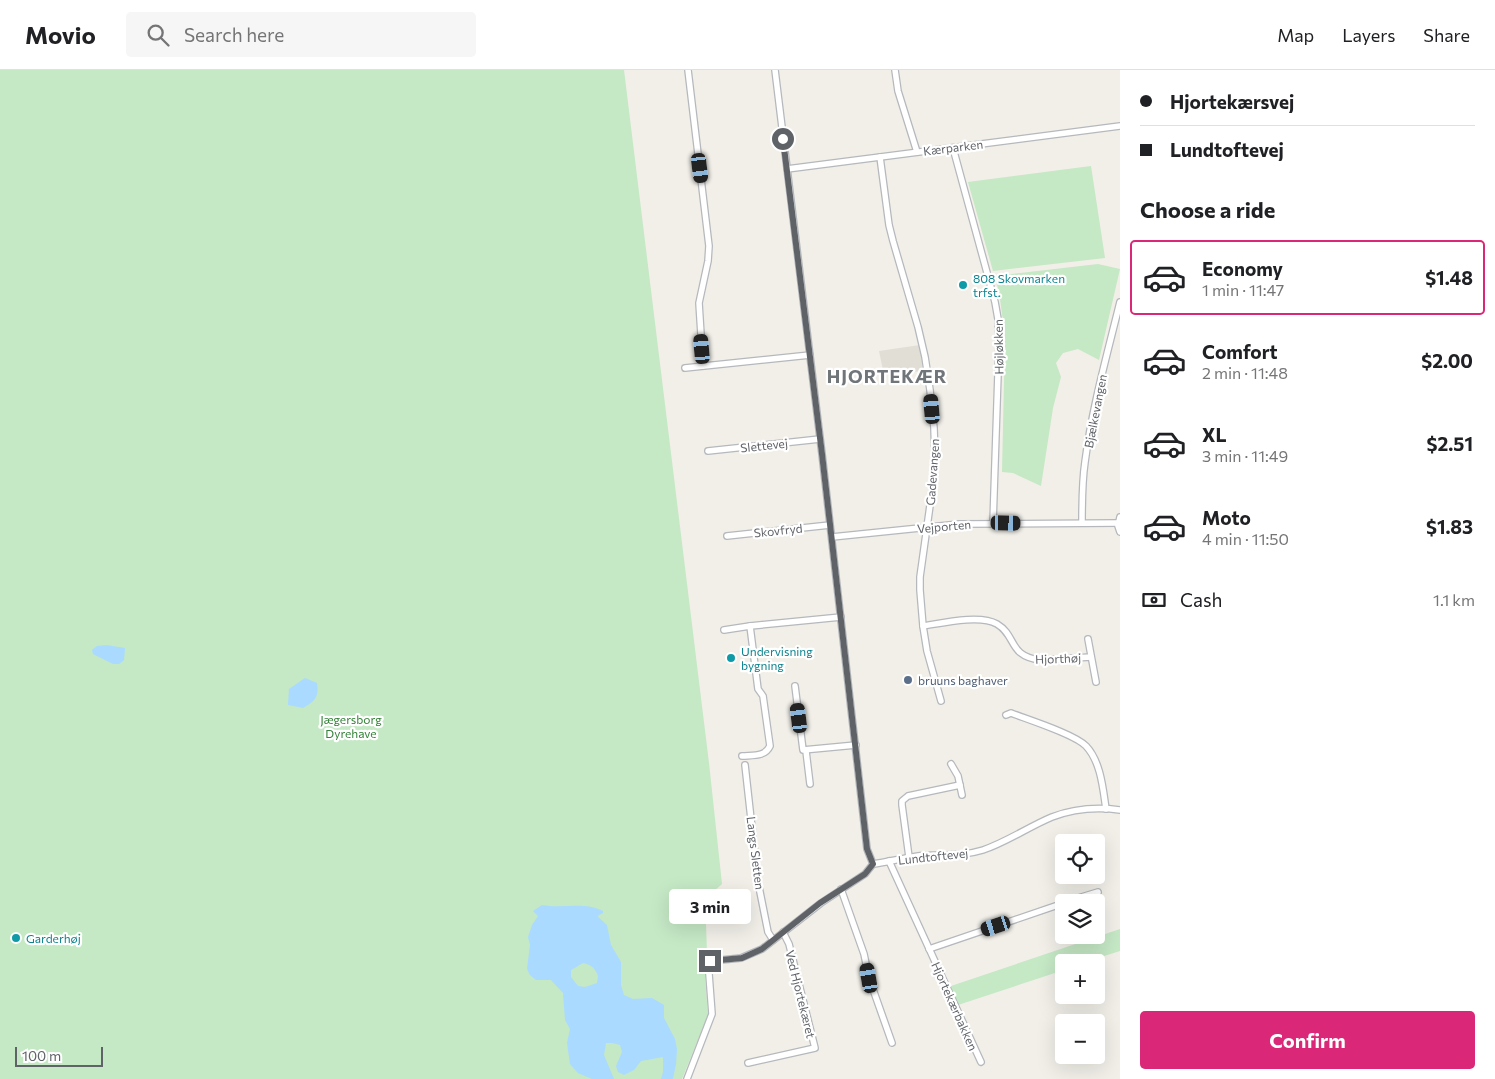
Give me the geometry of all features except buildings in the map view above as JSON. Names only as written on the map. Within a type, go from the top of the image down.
[{"type":"street","points":[[688,70],[710,246],[699,303],[703,366]]},
{"type":"street","points":[[687,1079],[712,1014],[710,961],[728,960],[752,954],[762,949],[841,888],[865,874],[873,864],[867,849],[832,537],[775,70]]},
{"type":"street","points":[[894,70],[898,91],[917,152]]},
{"type":"street","name":"Kærparken","points":[[787,169],[1120,126]]},
{"type":"street","name":"Højløkken","points":[[953,148],[998,319],[1000,344],[993,523]]},
{"type":"street","name":"Gadevangen","points":[[880,157],[889,225],[918,327],[930,390],[935,456],[920,590],[927,651],[941,701]]},
{"type":"street","name":"Bjælkevangen","points":[[1082,523],[1084,472],[1091,423],[1120,302]]},
{"type":"street","points":[[685,368],[810,355]]},
{"type":"street","name":"Slettevej","points":[[708,451],[820,439]]},
{"type":"street","points":[[1119,520],[1120,532]]},
{"type":"street","name":"Vejporten","points":[[832,537],[927,527],[993,523],[1082,523],[1119,520]]},
{"type":"street","name":"Skovfryd","points":[[727,536],[830,524]]},
{"type":"street","points":[[724,630],[841,617]]},
{"type":"street","name":"Hjorthøj","points":[[923,626],[974,620],[987,621],[995,623],[1002,628],[1016,649],[1031,659],[1091,657]]},
{"type":"street","points":[[742,756],[762,754],[770,746],[763,696],[758,689],[750,626]]},
{"type":"street","name":"Hjorthøj","points":[[1088,639],[1096,682]]},
{"type":"street","points":[[795,686],[803,750],[806,751],[810,784]]},
{"type":"street","points":[[1006,715],[1011,713],[1076,738],[1086,746],[1100,773],[1106,809]]},
{"type":"street","points":[[806,751],[856,746]]},
{"type":"street","points":[[951,764],[958,776],[962,795]]},
{"type":"street","name":"Langs Sletten","points":[[745,765],[758,882],[768,932],[773,940]]},
{"type":"street","points":[[909,857],[902,805],[904,798],[960,785]]},
{"type":"street","name":"Lundtoftevej","points":[[873,864],[909,857],[968,854],[998,844],[1060,814],[1087,810],[1120,810]]},
{"type":"street","name":"Hjortekærbakken","points":[[889,861],[981,1062]]},
{"type":"street","points":[[841,888],[864,954],[869,978],[892,1043]]},
{"type":"street","name":"Hjortekærbakken","points":[[1092,894],[1098,892]]},
{"type":"street","name":"Hjortekærbakken","points":[[929,949],[1055,906]]},
{"type":"street","name":"Ved Hjortekæret","points":[[748,1063],[815,1048],[789,944],[783,932]]},
{"type":"street","points":[[889,1035],[896,1033]]},
{"type":"shaded area","points":[[920,345],[923,371],[884,375],[879,351]]},
{"type":"green space","name":"Jægersborg Dyrehave","points":[[0,70],[624,70],[709,763],[722,884],[713,892],[706,924],[707,953],[705,976],[708,1015],[682,1079],[0,1079]]},
{"type":"green space","points":[[1091,166],[1105,258],[993,271],[968,182]]},
{"type":"green space","points":[[1098,264],[1120,269],[1099,360],[1078,349],[1063,353],[1056,363],[1061,377],[1053,408],[1041,486],[1013,473],[1002,472],[1005,337],[999,291],[994,276]]},
{"type":"green space","points":[[1120,929],[1120,951],[1105,956],[1105,954],[1055,954],[1055,973],[958,1005],[948,987],[1076,944],[1105,944],[1105,934]]},
{"type":"water","points":[[106,645],[125,648],[124,660],[119,664],[113,664],[93,654],[92,650],[97,646]]},
{"type":"water","points":[[305,678],[317,683],[317,695],[311,703],[303,708],[288,705],[289,689]]},
{"type":"water","points":[[542,905],[588,906],[603,911],[598,917],[607,925],[611,945],[621,962],[621,985],[624,995],[633,999],[652,998],[664,1005],[664,1018],[675,1039],[677,1049],[673,1079],[661,1079],[663,1057],[641,1061],[634,1070],[624,1075],[618,1072],[616,1066],[622,1052],[620,1045],[612,1043],[606,1043],[604,1055],[614,1079],[592,1079],[578,1073],[570,1064],[567,1043],[570,1029],[565,1020],[563,993],[551,980],[536,980],[527,969],[530,945],[528,937],[532,925],[538,916],[533,911]],"holes":[[[583,963],[593,967],[596,971],[598,976],[597,983],[585,987],[578,986],[571,977],[571,970]]]},
{"type":"place","name":"808 Skovmarken trfst.","points":[[963,285]]},
{"type":"place","name":"Undervisning bygning","points":[[731,658]]},
{"type":"place","name":"bruuns baghaver","points":[[908,680]]},
{"type":"place","name":"Garderhøj","points":[[16,938]]},
{"type":"district","name":"HJORTEKÆR","points":[[887,376]]},
{"type":"route","points":[[710,961],[742,958],[762,949],[820,903],[865,874],[873,864],[867,849],[822,454],[783,139]]}]
